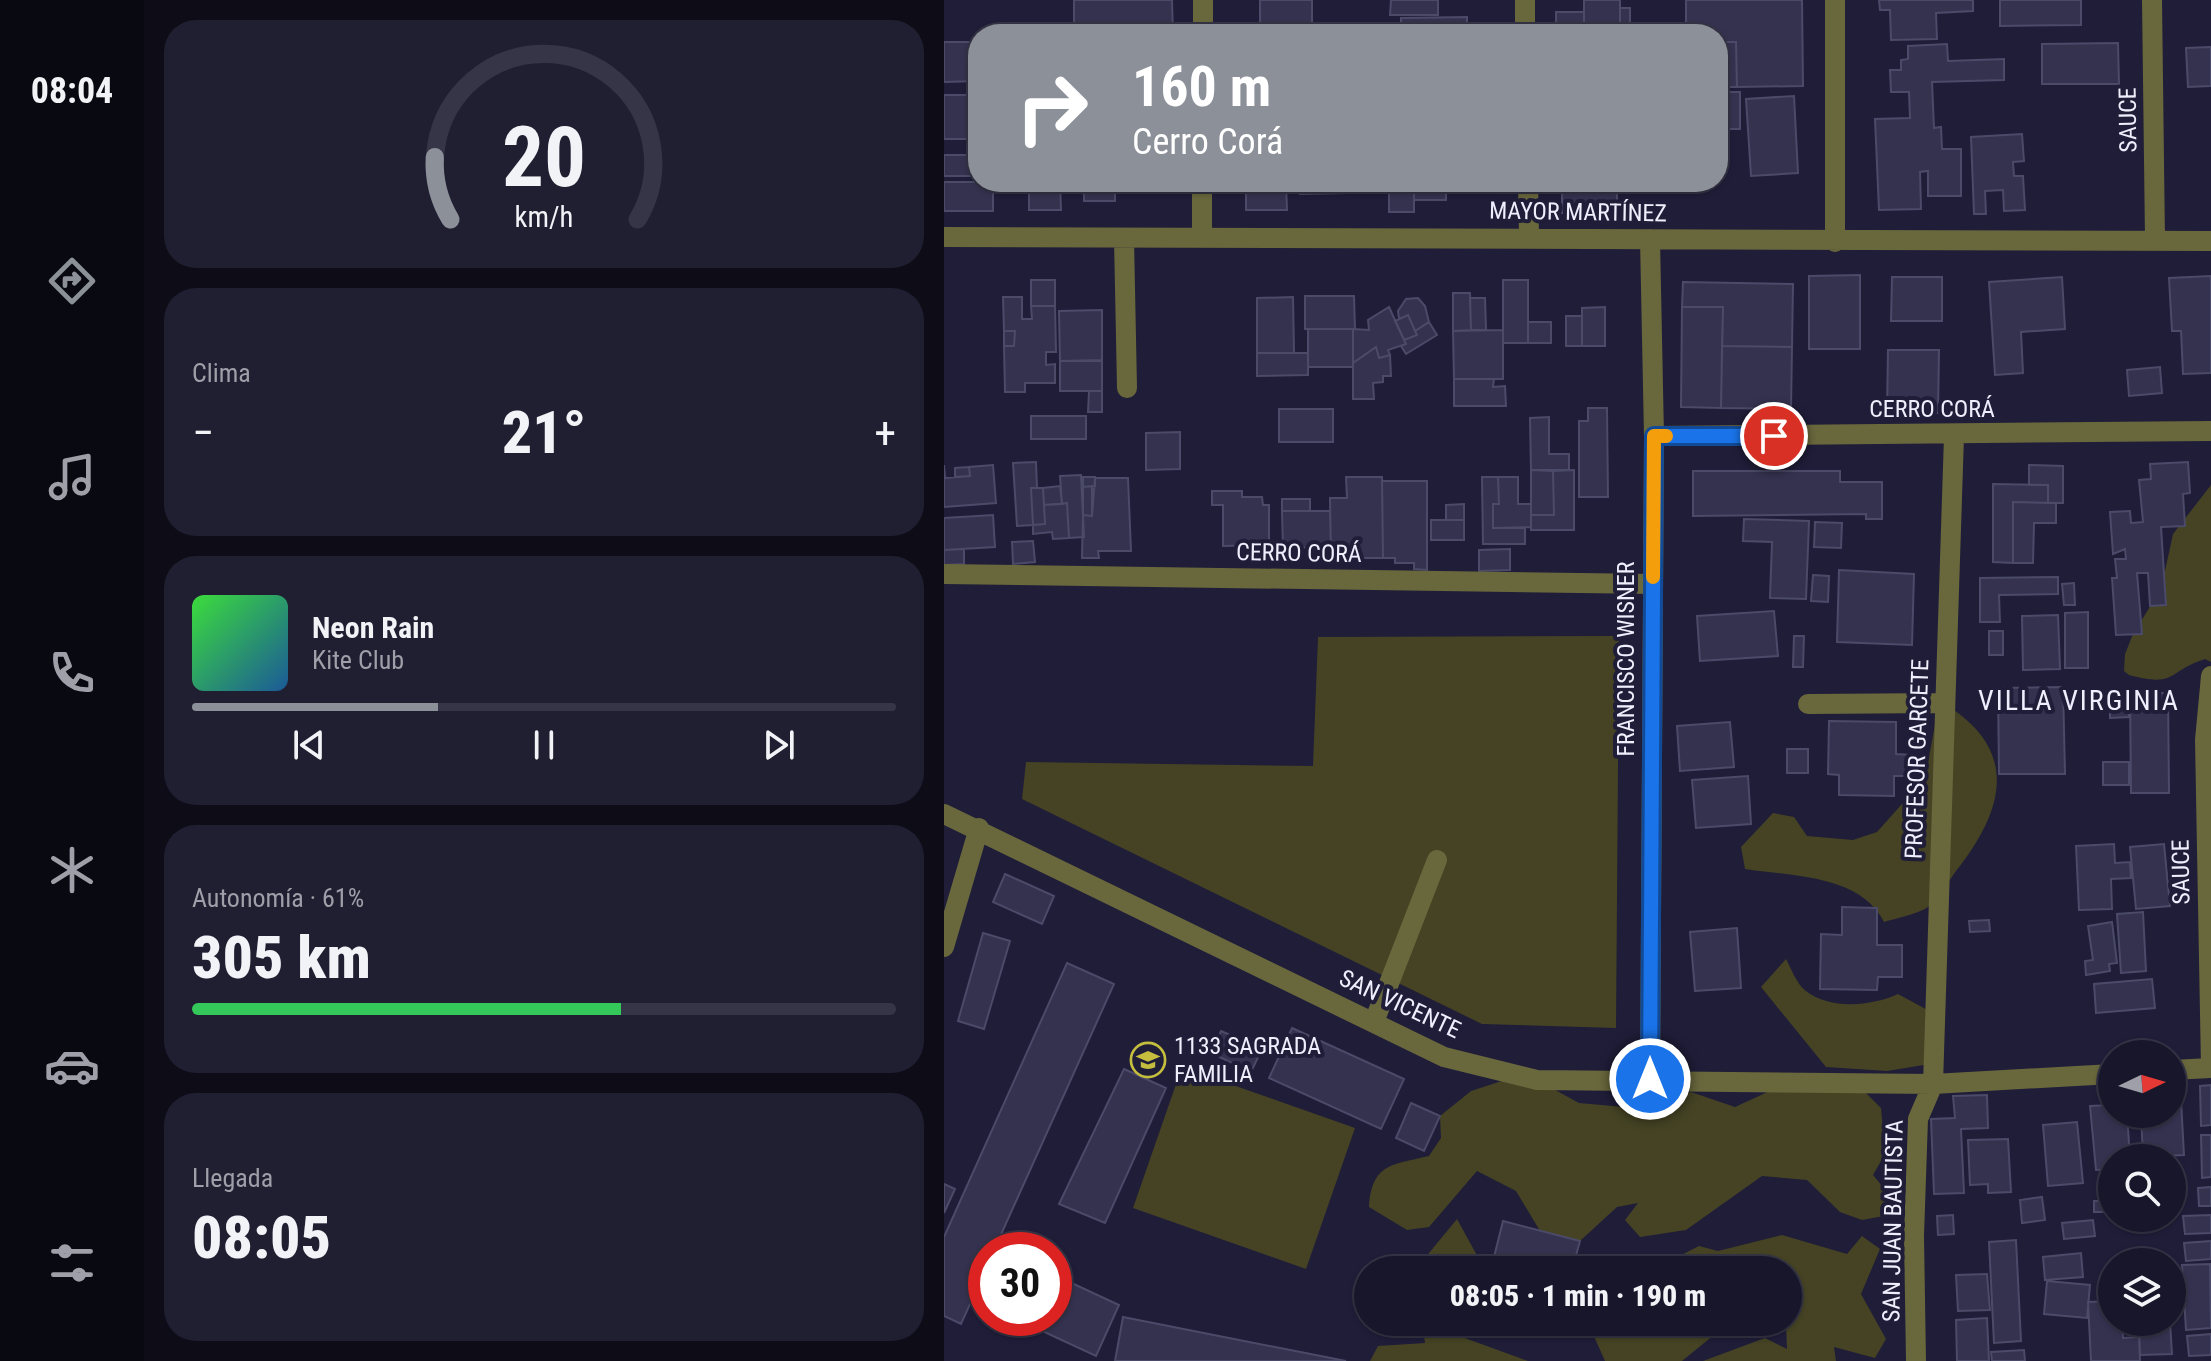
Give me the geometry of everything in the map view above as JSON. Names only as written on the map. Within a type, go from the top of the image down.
[{"type":"street","points":[[1203,0],[1203,24]]},
{"type":"street","points":[[1525,0],[1525,24]]},
{"type":"street","points":[[1835,0],[1835,242]]},
{"type":"street","name":"SAUCE","points":[[2152,0],[2155,240]]},
{"type":"street","points":[[1202,192],[1202,238]]},
{"type":"street","points":[[1528,192],[1529,236]]},
{"type":"street","name":"MAYOR MARTÍNEZ","points":[[944,237],[1529,236],[1835,242],[2211,241]]},
{"type":"street","points":[[1124,238],[1127,388]]},
{"type":"street","name":"FRANCISCO WISNER","points":[[1650,239],[1654,436],[1650,1079]]},
{"type":"street","name":"CERRO CORÁ","points":[[1654,436],[1954,436],[2211,431]]},
{"type":"street","name":"PROFESOR GARCETE","points":[[1933,1084],[1954,436]]},
{"type":"street","name":"CERRO CORÁ","points":[[944,574],[1653,584]]},
{"type":"street","name":"SAUCE","points":[[2211,676],[2205,740],[2211,1068]]},
{"type":"street","points":[[1808,704],[1945,703]]},
{"type":"street","name":"SAN VICENTE","points":[[944,814],[979,828],[1444,1057],[1537,1080],[1933,1084],[2098,1075]]},
{"type":"street","points":[[944,947],[979,828]]},
{"type":"street","points":[[1374,1022],[1437,860]]},
{"type":"street","points":[[2186,1069],[2211,1068]]},
{"type":"street","name":"SAN JUAN BAUTISTA","points":[[1916,1361],[1914,1236],[1918,1119],[1933,1084]]},
{"type":"shaded area","points":[[2211,485],[2211,662],[2205,659],[2164,679],[2129,675],[2124,671],[2125,654],[2133,634],[2161,589],[2173,534]]},
{"type":"shaded area","points":[[1619,636],[1616,1028],[1482,1024],[1022,799],[1026,762],[1313,766],[1318,637]]},
{"type":"shaded area","points":[[1951,708],[1973,726],[1988,745],[1995,765],[1997,786],[1993,807],[1972,850],[1929,906],[1884,922],[1859,895],[1842,886],[1803,876],[1745,869],[1741,847],[1773,813],[1794,817],[1807,836],[1853,840],[1877,832],[1925,778],[1935,725]]},
{"type":"shaded area","points":[[1786,959],[1797,981],[1816,997],[1851,1004],[1898,994],[1933,1013],[1924,1065],[1887,1071],[1826,1067],[1761,987]]},
{"type":"shaded area","points":[[1182,1067],[1355,1128],[1306,1269],[1133,1208]]},
{"type":"shaded area","points":[[1514,1077],[1537,1080],[1579,1103],[1624,1107],[1691,1092],[1735,1107],[1774,1089],[1864,1091],[1881,1108],[1885,1154],[1873,1175],[1888,1193],[1884,1216],[1862,1220],[1840,1212],[1807,1180],[1762,1176],[1686,1230],[1640,1237],[1625,1220],[1638,1203],[1617,1207],[1580,1241],[1540,1231],[1516,1191],[1477,1171],[1429,1227],[1407,1230],[1369,1207],[1374,1182],[1386,1168],[1429,1156],[1441,1138],[1440,1116],[1471,1091]]},
{"type":"shaded area","points":[[1457,1219],[1477,1256],[1427,1256]]},
{"type":"shaded area","points":[[1782,1235],[1847,1254],[1862,1236],[1880,1249],[1861,1294],[1886,1339],[1875,1358],[1834,1347],[1836,1361],[1703,1361],[1765,1338],[1787,1349],[1786,1336],[1802,1336],[1802,1256],[1679,1256],[1699,1246],[1718,1251]]},
{"type":"shaded area","points":[[1424,1336],[1459,1336],[1528,1361],[1370,1361],[1378,1346],[1425,1343]]},
{"type":"shaded area","points":[[1594,1336],[1713,1336],[1682,1361],[1605,1361]]},
{"type":"building","points":[[1074,0],[1172,0],[1173,24],[1074,24]]},
{"type":"building","points":[[1260,0],[1312,0],[1312,24],[1260,24]]},
{"type":"building","points":[[1391,0],[1438,0],[1438,15],[1390,15]]},
{"type":"building","points":[[1584,0],[1620,0],[1620,24],[1584,24]]},
{"type":"building","points":[[1686,0],[1802,0],[1803,86],[1737,87],[1736,42],[1728,42],[1728,24],[1686,24]]},
{"type":"building","points":[[1879,0],[1973,0],[1973,11],[1936,13],[1937,39],[1891,40],[1890,10],[1880,10]]},
{"type":"building","points":[[2000,0],[2081,0],[2081,25],[2000,26]]},
{"type":"building","points":[[1620,8],[1630,8],[1630,24],[1620,24]]},
{"type":"building","points":[[1556,12],[1584,12],[1584,24],[1556,24]]},
{"type":"building","points":[[1467,17],[1467,24],[1401,24],[1401,18]]},
{"type":"building","points":[[944,42],[968,42],[968,81],[944,82]]},
{"type":"building","points":[[1728,42],[1736,42],[1737,87],[1728,87]]},
{"type":"building","points":[[2118,43],[2119,84],[2042,84],[2042,44]]},
{"type":"building","points":[[1947,44],[1948,61],[2004,59],[2004,80],[1932,82],[1934,128],[1941,127],[1942,149],[1961,149],[1961,196],[1928,196],[1928,171],[1920,172],[1921,209],[1879,210],[1875,119],[1910,118],[1909,92],[1891,92],[1890,70],[1901,70],[1901,60],[1908,59],[1908,46]]},
{"type":"building","points":[[2211,47],[2211,86],[2188,87],[2186,48]]},
{"type":"building","points":[[1728,92],[1740,92],[1740,129],[1728,129]]},
{"type":"building","points":[[944,95],[968,95],[968,139],[944,139]]},
{"type":"building","points":[[1794,96],[1798,173],[1751,176],[1746,99]]},
{"type":"building","points":[[2022,134],[2024,161],[2013,162],[2014,176],[2023,176],[2025,210],[2004,211],[2003,190],[1985,191],[1986,214],[1974,214],[1971,137]]},
{"type":"building","points":[[944,155],[968,155],[968,176],[944,176]]},
{"type":"building","points":[[944,182],[968,182],[968,192],[993,192],[993,211],[944,211]]},
{"type":"building","points":[[1029,192],[1060,192],[1061,210],[1029,210]]},
{"type":"building","points":[[1084,192],[1115,192],[1115,201],[1084,201]]},
{"type":"building","points":[[1246,192],[1286,192],[1287,210],[1246,210]]},
{"type":"building","points":[[1300,192],[1348,192],[1348,193]]},
{"type":"building","points":[[1389,192],[1414,192],[1414,212],[1389,212]]},
{"type":"building","points":[[1414,192],[1446,192],[1446,200],[1414,200]]},
{"type":"building","points":[[1562,192],[1617,192],[1617,213],[1562,213]]},
{"type":"building","points":[[1860,275],[1860,349],[1809,349],[1809,276]]},
{"type":"building","points":[[2211,276],[2211,373],[2183,374],[2181,331],[2172,331],[2169,278]]},
{"type":"building","points":[[1892,277],[1942,277],[1942,321],[1891,321]]},
{"type":"building","points":[[2062,277],[2065,329],[2021,332],[2023,373],[1995,375],[1989,282]]},
{"type":"building","points":[[1031,280],[1055,280],[1055,306],[1031,306]]},
{"type":"building","points":[[1503,280],[1528,280],[1528,343],[1503,343]]},
{"type":"building","points":[[1683,282],[1793,284],[1792,347],[1722,346],[1723,307],[1682,307]]},
{"type":"building","points":[[1453,293],[1470,293],[1471,330],[1453,331]]},
{"type":"building","points":[[1305,296],[1354,296],[1355,329],[1305,329]]},
{"type":"building","points":[[1003,297],[1022,297],[1022,319],[1032,319],[1031,306],[1055,306],[1056,352],[1046,352],[1046,365],[1055,364],[1055,383],[1025,383],[1025,392],[1005,392],[1004,346],[1014,346],[1015,331],[1004,331]]},
{"type":"building","points":[[1293,297],[1294,353],[1257,353],[1257,298]]},
{"type":"building","points":[[1418,298],[1425,306],[1429,322],[1415,331],[1408,315],[1399,319],[1398,311],[1406,299]]},
{"type":"building","points":[[1470,298],[1485,298],[1486,330],[1471,330]]},
{"type":"building","points":[[1389,307],[1406,344],[1388,350],[1390,355],[1379,358],[1376,347],[1353,363],[1353,329],[1369,330],[1368,320]]},
{"type":"building","points":[[1605,307],[1605,346],[1582,346],[1582,308]]},
{"type":"building","points":[[1682,307],[1723,307],[1721,408],[1681,407]]},
{"type":"building","points":[[1102,310],[1102,360],[1060,361],[1059,311]]},
{"type":"building","points":[[1408,315],[1417,335],[1404,340],[1395,321]]},
{"type":"building","points":[[1566,316],[1582,316],[1582,346],[1566,346]]},
{"type":"building","points":[[1429,322],[1437,335],[1406,354],[1401,346],[1406,344],[1404,340],[1417,335],[1415,331]]},
{"type":"building","points":[[1528,322],[1551,322],[1551,343],[1528,343]]},
{"type":"building","points":[[1308,329],[1353,329],[1353,367],[1308,367]]},
{"type":"building","points":[[1503,330],[1503,379],[1454,379],[1453,331]]},
{"type":"building","points":[[1004,331],[1015,331],[1014,346],[1004,346]]},
{"type":"building","points":[[1722,346],[1792,347],[1791,409],[1721,408]]},
{"type":"building","points":[[1376,347],[1379,358],[1390,355],[1391,376],[1383,376],[1383,382],[1373,383],[1374,399],[1353,399],[1353,363]]},
{"type":"building","points":[[1888,350],[1939,350],[1938,413],[1887,412]]},
{"type":"building","points":[[1257,353],[1308,353],[1308,375],[1257,376]]},
{"type":"building","points":[[1060,361],[1102,361],[1102,391],[1060,391]]},
{"type":"building","points":[[2160,367],[2162,393],[2129,396],[2127,370]]},
{"type":"building","points":[[1454,379],[1494,379],[1493,387],[1505,386],[1506,406],[1454,406]]},
{"type":"building","points":[[1089,391],[1102,391],[1102,412],[1088,412]]},
{"type":"building","points":[[1588,408],[1607,408],[1608,497],[1579,497],[1579,421],[1588,421]]},
{"type":"building","points":[[1279,409],[1333,409],[1333,442],[1279,442]]},
{"type":"building","points":[[1031,416],[1086,416],[1086,439],[1031,439]]},
{"type":"building","points":[[1549,417],[1549,454],[1569,454],[1569,470],[1531,470],[1530,418]]},
{"type":"building","points":[[1180,432],[1180,469],[1146,470],[1146,433]]},
{"type":"building","points":[[1036,462],[1037,488],[1031,488],[1033,525],[1017,526],[1013,463]]},
{"type":"building","points":[[2188,462],[2190,493],[2183,494],[2185,526],[2161,527],[2166,605],[2150,606],[2148,573],[2137,573],[2142,634],[2116,635],[2112,578],[2117,578],[2115,559],[2126,559],[2125,549],[2113,554],[2110,512],[2130,511],[2131,523],[2143,522],[2139,480],[2151,479],[2150,464]]},
{"type":"building","points":[[944,465],[945,478],[970,476],[969,467],[993,465],[996,503],[944,507]]},
{"type":"building","points":[[2029,465],[2063,466],[2063,503],[2048,503],[2048,485],[2029,485]]},
{"type":"building","points":[[969,467],[970,476],[955,477],[955,468]]},
{"type":"building","points":[[1531,470],[1553,471],[1554,515],[1531,515]]},
{"type":"building","points":[[1574,470],[1574,530],[1531,530],[1531,515],[1554,515],[1553,471]]},
{"type":"building","points":[[1693,471],[1840,471],[1840,482],[1882,482],[1882,519],[1866,519],[1866,514],[1693,516]]},
{"type":"building","points":[[1081,475],[1084,537],[1069,538],[1067,503],[1062,504],[1060,476]]},
{"type":"building","points":[[1083,477],[1095,477],[1095,486],[1083,487]]},
{"type":"building","points":[[1346,477],[1382,477],[1383,558],[1331,558],[1330,498],[1347,498]]},
{"type":"building","points":[[1482,477],[1498,477],[1499,504],[1493,504],[1493,528],[1525,528],[1525,544],[1483,544]]},
{"type":"building","points":[[1498,477],[1518,477],[1518,504],[1531,504],[1531,527],[1493,528],[1493,504],[1499,504]]},
{"type":"building","points":[[1095,478],[1128,478],[1131,551],[1098,551],[1099,558],[1082,558],[1083,515],[1092,516]]},
{"type":"building","points":[[1382,481],[1427,481],[1427,570],[1414,569],[1414,563],[1395,563],[1395,558],[1383,558]]},
{"type":"building","points":[[1993,484],[2048,485],[2048,503],[2013,502],[2013,563],[1993,562]]},
{"type":"building","points":[[1060,486],[1062,504],[1044,505],[1043,488]]},
{"type":"building","points":[[1092,486],[1092,516],[1083,515],[1083,487]]},
{"type":"building","points":[[1031,488],[1043,488],[1045,524],[1033,525]]},
{"type":"building","points":[[1212,491],[1242,491],[1242,497],[1262,497],[1263,505],[1269,505],[1269,545],[1223,546],[1223,505],[1212,505]]},
{"type":"building","points":[[1282,499],[1310,499],[1310,511],[1282,511]]},
{"type":"building","points":[[2013,502],[2056,503],[2056,523],[2034,523],[2033,563],[2013,563]]},
{"type":"building","points":[[1067,503],[1069,538],[1053,539],[1052,532],[1033,534],[1033,525],[1045,524],[1044,505]]},
{"type":"building","points":[[1464,504],[1464,520],[1446,520],[1446,505]]},
{"type":"building","points":[[1282,511],[1330,511],[1331,547],[1283,548]]},
{"type":"building","points":[[993,515],[995,547],[944,550],[944,518]]},
{"type":"building","points":[[1744,519],[1809,521],[1806,599],[1770,598],[1772,542],[1743,541]]},
{"type":"building","points":[[1431,520],[1464,520],[1464,540],[1431,540]]},
{"type":"building","points":[[1815,522],[1842,523],[1841,548],[1814,547]]},
{"type":"building","points":[[1033,541],[1035,562],[1013,564],[1012,542]]},
{"type":"building","points":[[964,549],[964,564],[944,565],[944,550]]},
{"type":"building","points":[[1510,549],[1510,570],[1479,571],[1479,550]]},
{"type":"building","points":[[1839,570],[1914,574],[1912,645],[1837,642]]},
{"type":"building","points":[[1813,575],[1829,576],[1828,602],[1811,601]]},
{"type":"building","points":[[2058,577],[2058,594],[1999,595],[2000,622],[1980,622],[1980,578]]},
{"type":"building","points":[[2074,583],[2075,605],[2064,605],[2062,584]]},
{"type":"building","points":[[1774,611],[1778,656],[1700,661],[1697,616]]},
{"type":"building","points":[[2088,612],[2088,668],[2065,668],[2065,613]]},
{"type":"building","points":[[2058,615],[2060,669],[2023,670],[2022,616]]},
{"type":"building","points":[[1989,631],[2003,631],[2003,655],[1989,655]]},
{"type":"building","points":[[1794,636],[1804,636],[1803,667],[1793,667]]},
{"type":"building","points":[[2063,687],[2065,774],[1999,774],[1998,688]]},
{"type":"building","points":[[2128,692],[2129,717],[2110,718],[2110,693]]},
{"type":"building","points":[[2130,693],[2168,693],[2169,793],[2131,793]]},
{"type":"building","points":[[1829,721],[1896,722],[1896,754],[1911,755],[1911,776],[1894,776],[1894,796],[1839,795],[1839,775],[1828,774]]},
{"type":"building","points":[[1730,722],[1734,767],[1680,771],[1677,726]]},
{"type":"building","points":[[1787,749],[1808,749],[1808,773],[1787,773]]},
{"type":"building","points":[[2103,762],[2129,762],[2129,785],[2103,785]]},
{"type":"building","points":[[1748,776],[1751,824],[1696,828],[1692,780]]},
{"type":"building","points":[[2114,844],[2115,863],[2130,862],[2131,878],[2111,879],[2112,909],[2079,910],[2076,846]]},
{"type":"building","points":[[2164,844],[2170,906],[2136,909],[2130,847]]},
{"type":"building","points":[[1005,874],[1054,896],[1042,924],[993,902]]},
{"type":"building","points":[[1842,907],[1877,908],[1877,945],[1902,945],[1902,977],[1878,977],[1877,990],[1820,989],[1821,934],[1842,935]]},
{"type":"building","points":[[2143,912],[2146,971],[2121,973],[2117,914]]},
{"type":"building","points":[[1989,920],[1990,931],[1970,932],[1969,921]]},
{"type":"building","points":[[2112,922],[2117,963],[2109,964],[2110,971],[2086,975],[2085,961],[2093,960],[2088,926]]},
{"type":"building","points":[[1737,928],[1741,988],[1695,991],[1690,932]]},
{"type":"building","points":[[983,933],[1010,941],[984,1029],[958,1021]]},
{"type":"building","points":[[1067,963],[1114,984],[1002,1232],[968,1232],[968,1309],[961,1324],[944,1316],[944,1237]]},
{"type":"building","points":[[2152,979],[2155,1008],[2096,1013],[2094,984]]},
{"type":"building","points":[[1292,1028],[1404,1079],[1381,1129],[1269,1078]]},
{"type":"building","points":[[1221,1031],[1262,1049],[1251,1072],[1211,1053]]},
{"type":"building","points":[[1124,1069],[1166,1088],[1105,1223],[1059,1204]]},
{"type":"building","points":[[2211,1085],[2211,1125],[2201,1126],[2200,1086]]},
{"type":"building","points":[[1987,1095],[1988,1128],[1961,1129],[1964,1193],[1934,1194],[1931,1119],[1955,1118],[1953,1096]]},
{"type":"building","points":[[1411,1103],[1440,1116],[1424,1151],[1396,1138]]},
{"type":"building","points":[[2090,1106],[2098,1106],[2098,1128],[2128,1128],[2129,1144],[2098,1144],[2098,1170],[2096,1170]]},
{"type":"building","points":[[2077,1122],[2083,1183],[2048,1186],[2043,1125]]},
{"type":"building","points":[[2142,1128],[2183,1128],[2183,1144],[2142,1144]]},
{"type":"building","points":[[2201,1135],[2211,1135],[2211,1177],[2202,1178]]},
{"type":"building","points":[[2008,1139],[2011,1192],[1988,1193],[1988,1184],[1970,1185],[1968,1140]]},
{"type":"building","points":[[944,1184],[955,1189],[944,1213]]},
{"type":"building","points":[[2211,1187],[2211,1206],[2199,1206],[2198,1188]]},
{"type":"building","points":[[2042,1197],[2045,1220],[2022,1223],[2020,1200]]},
{"type":"building","points":[[2094,1201],[2098,1201],[2098,1212],[2094,1212]]},
{"type":"building","points":[[1953,1215],[1954,1234],[1938,1235],[1937,1216]]},
{"type":"building","points":[[2211,1215],[2211,1233],[2185,1234],[2186,1216]]},
{"type":"building","points":[[2093,1220],[2095,1236],[2064,1239],[2062,1223]]},
{"type":"building","points":[[1503,1221],[1580,1241],[1576,1256],[1494,1256]]},
{"type":"building","points":[[2016,1240],[2021,1341],[1994,1343],[1989,1242]]},
{"type":"building","points":[[2211,1241],[2211,1259],[2186,1261],[2184,1243]]},
{"type":"building","points":[[2081,1253],[2083,1277],[2045,1280],[2043,1257]]},
{"type":"building","points":[[2210,1264],[2211,1328],[2186,1330],[2186,1265]]},
{"type":"building","points":[[1987,1274],[1990,1310],[1958,1311],[1956,1275]]},
{"type":"building","points":[[2047,1281],[2090,1285],[2087,1318],[2044,1314]]},
{"type":"building","points":[[1072,1283],[1119,1305],[1096,1356],[1053,1336],[1072,1336]]},
{"type":"building","points":[[2088,1302],[2098,1302],[2098,1336],[2139,1337],[2140,1361],[2091,1361]]},
{"type":"building","points":[[1123,1317],[1346,1361],[1115,1361]]},
{"type":"building","points":[[1987,1318],[1989,1361],[1957,1361],[1956,1320]]},
{"type":"building","points":[[2211,1334],[2211,1355],[2189,1356],[2187,1336]]},
{"type":"building","points":[[2139,1336],[2171,1336],[2172,1354],[2140,1355]]},
{"type":"building","points":[[2024,1350],[2025,1361],[1992,1361],[1991,1352]]},
{"type":"slow traffic","points":[[1653,577],[1654,436],[1666,436]]},
{"type":"place","name":"1133 SAGRADA FAMILIA","points":[[1148,1060]]},
{"type":"district","name":"VILLA VIRGINIA","points":[[2079,700]]},
{"type":"route","points":[[1650,1079],[1654,436],[1774,436]]}]
